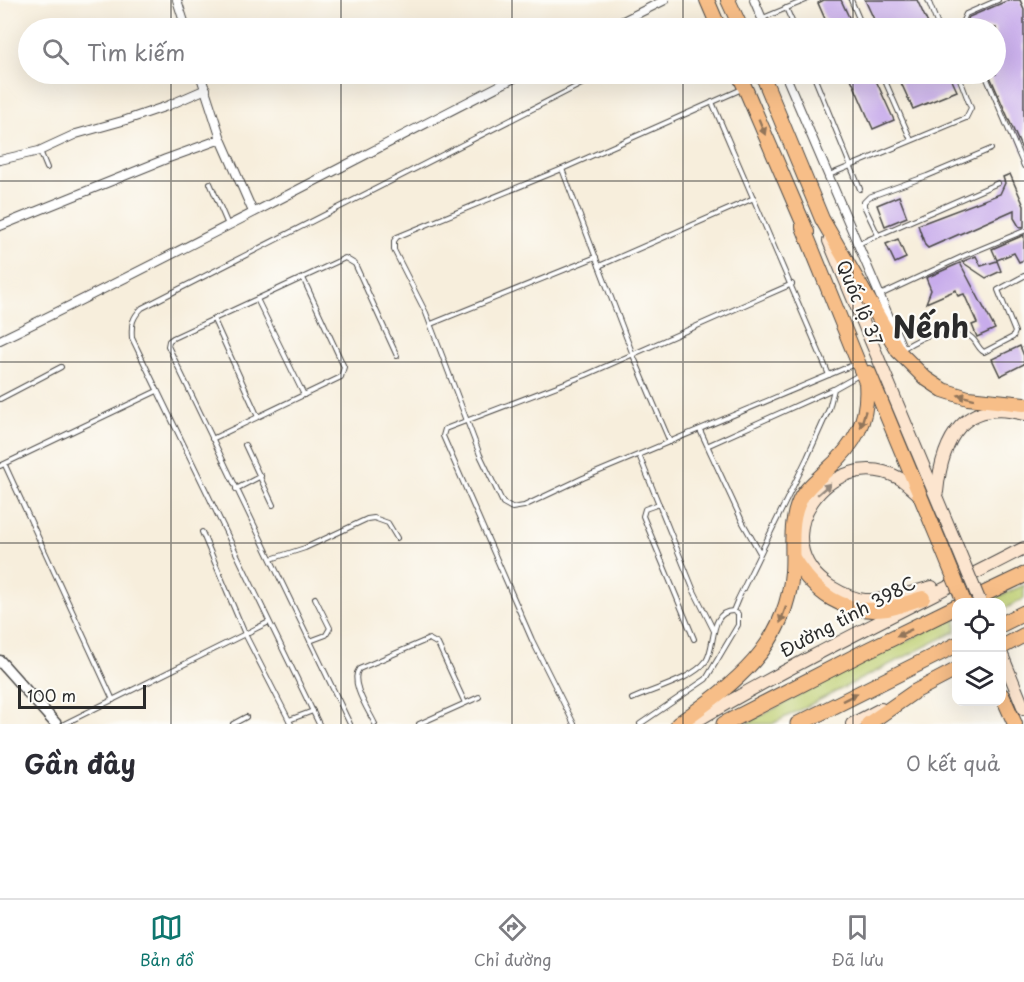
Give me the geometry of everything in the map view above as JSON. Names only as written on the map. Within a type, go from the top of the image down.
[{"type":"highway","points":[[707,0],[715,18]]},
{"type":"highway","points":[[728,0],[736,18]]},
{"type":"highway","name":"Quốc lộ 37","points":[[744,84],[803,227],[817,248],[920,496],[949,546],[964,598]]},
{"type":"highway","name":"Quốc lộ 37","points":[[770,84],[822,219],[898,351],[925,378],[943,390],[968,398],[1024,404]]},
{"type":"highway","points":[[678,724],[740,676],[777,632],[790,590],[793,558],[791,537],[794,515],[803,495],[855,438],[864,420],[867,401],[866,382],[803,227]]},
{"type":"highway","points":[[793,558],[815,588],[837,603],[862,609],[887,609],[923,598]]},
{"type":"highway","points":[[976,598],[1024,575]]},
{"type":"highway","points":[[724,724],[952,609]]},
{"type":"highway","points":[[1006,622],[1024,613]]},
{"type":"highway","points":[[1006,645],[1024,635]]},
{"type":"highway","points":[[798,724],[952,647]]},
{"type":"highway","points":[[860,723],[952,673]]},
{"type":"highway","points":[[1006,705],[1014,724]]},
{"type":"main road","points":[[822,219],[831,246],[937,496],[949,546],[977,598]]},
{"type":"main road","points":[[937,496],[944,451],[955,432],[970,417],[990,410],[1012,410],[1024,414]]},
{"type":"main road","points":[[920,496],[899,478],[878,471],[857,470],[839,477],[812,500],[803,518],[801,538],[803,556],[825,582],[844,595],[864,600],[886,599],[956,581]]},
{"type":"main road","name":"Đường tỉnh 398C","points":[[691,724],[759,684],[1024,546]]},
{"type":"main road","points":[[1006,666],[1024,709]]},
{"type":"street","points":[[177,0],[183,18]]},
{"type":"street","points":[[629,18],[665,0]]},
{"type":"street","points":[[754,0],[762,18]]},
{"type":"street","points":[[204,84],[221,139],[253,212]]},
{"type":"street","points":[[0,340],[111,287],[503,84]]},
{"type":"street","points":[[789,84],[879,295],[911,364]]},
{"type":"street","points":[[0,160],[39,151],[76,134],[126,120],[206,88]]},
{"type":"street","points":[[0,226],[221,139]]},
{"type":"street","points":[[1,666],[56,724]]},
{"type":"lane","points":[[762,18],[806,0]]},
{"type":"lane","points":[[851,0],[859,18]]},
{"type":"lane","points":[[928,0],[935,18]]},
{"type":"lane","points":[[964,18],[966,14],[998,0]]},
{"type":"lane","points":[[786,8],[790,18]]},
{"type":"lane","points":[[319,724],[132,338],[131,324],[134,315],[142,308],[581,84]]},
{"type":"lane","points":[[750,84],[562,169],[397,237],[394,241],[394,250],[430,324],[480,455],[503,503],[512,508],[524,506],[583,478],[830,375],[860,368]]},
{"type":"lane","points":[[817,84],[860,189]]},
{"type":"lane","points":[[886,84],[911,140]]},
{"type":"lane","points":[[829,175],[966,118],[971,108],[962,84]]},
{"type":"lane","points":[[989,84],[1024,166]]},
{"type":"lane","points":[[712,102],[830,375]]},
{"type":"lane","points":[[878,235],[864,206],[864,202],[869,198],[991,149]]},
{"type":"lane","points":[[39,151],[46,168]]},
{"type":"lane","points":[[562,169],[633,355],[670,442]]},
{"type":"lane","points":[[210,183],[229,225]]},
{"type":"lane","points":[[858,244],[998,183]]},
{"type":"lane","points":[[599,266],[754,198]]},
{"type":"lane","points":[[879,295],[1024,231]]},
{"type":"lane","points":[[430,324],[596,257]]},
{"type":"lane","points":[[350,724],[168,346],[169,341],[173,338],[345,258],[355,264],[397,356]]},
{"type":"lane","points":[[903,348],[936,332],[952,331],[968,336],[973,339],[980,351],[984,352],[1013,337],[1015,332],[998,290],[1024,276]]},
{"type":"lane","points":[[212,439],[341,377],[344,367],[303,278]]},
{"type":"lane","points":[[574,724],[532,640],[443,436],[445,429],[633,355],[792,284]]},
{"type":"lane","points":[[258,299],[304,395]]},
{"type":"lane","points":[[214,320],[258,417]]},
{"type":"lane","points":[[0,399],[61,367]]},
{"type":"lane","points":[[709,445],[834,389],[860,368]]},
{"type":"lane","points":[[733,612],[824,418],[834,389]]},
{"type":"lane","points":[[113,700],[3,466],[157,391]]},
{"type":"lane","points":[[700,430],[709,445],[743,523],[760,553]]},
{"type":"lane","points":[[245,445],[273,505]]},
{"type":"lane","points":[[639,455],[694,591],[714,631]]},
{"type":"lane","points":[[237,489],[261,476]]},
{"type":"lane","points":[[659,504],[645,509],[643,516],[694,639]]},
{"type":"lane","points":[[271,560],[305,548],[367,519],[374,518],[388,523],[397,538]]},
{"type":"lane","points":[[202,532],[245,634],[290,722],[313,711]]},
{"type":"lane","points":[[310,640],[326,635],[330,627],[315,598]]},
{"type":"lane","points":[[632,699],[698,671],[711,653],[714,631],[719,619],[728,612],[738,614],[738,625],[706,678],[640,724]]},
{"type":"lane","points":[[64,724],[269,622]]},
{"type":"lane","points":[[375,724],[355,682],[356,673],[359,669],[429,639],[438,644],[465,703]]},
{"type":"lane","points":[[419,724],[479,696]]},
{"type":"lane","points":[[232,724],[246,717]]},
{"type":"green space","points":[[1024,585],[1024,599],[1006,608],[1006,598],[995,598]]},
{"type":"green space","points":[[952,618],[952,633],[772,724],[745,724]]},
{"type":"building","points":[[824,0],[841,0],[849,18],[825,18],[818,3]]},
{"type":"building","points":[[865,0],[917,0],[925,18],[873,18]]},
{"type":"building","points":[[1009,0],[1020,0],[1024,9],[1024,154],[993,84],[1006,84],[1006,18],[969,17]]},
{"type":"building","points":[[853,84],[878,84],[894,120],[873,129]]},
{"type":"building","points":[[902,84],[954,84],[957,91],[913,109]]},
{"type":"building","points":[[1010,174],[1024,206],[1024,227],[1020,228],[1014,218],[1014,210],[928,248],[925,245],[918,225],[1000,194],[1005,183],[1003,177]]},
{"type":"building","points":[[899,196],[907,217],[885,226],[877,205]]},
{"type":"building","points":[[1024,235],[1024,260],[1019,262],[1014,253],[997,260],[992,249]]},
{"type":"building","points":[[898,239],[906,258],[895,263],[886,244]]},
{"type":"building","points":[[976,256],[981,266],[997,261],[1001,271],[986,278],[962,262]]},
{"type":"building","points":[[960,263],[995,329],[977,337],[972,325],[977,323],[964,294],[958,296],[956,290],[926,303],[931,290],[926,278]]},
{"type":"building","points":[[1020,346],[1024,364],[1000,376],[992,359]]},
{"type":"district","name":"Nếnh","points":[[931,328]]}]
